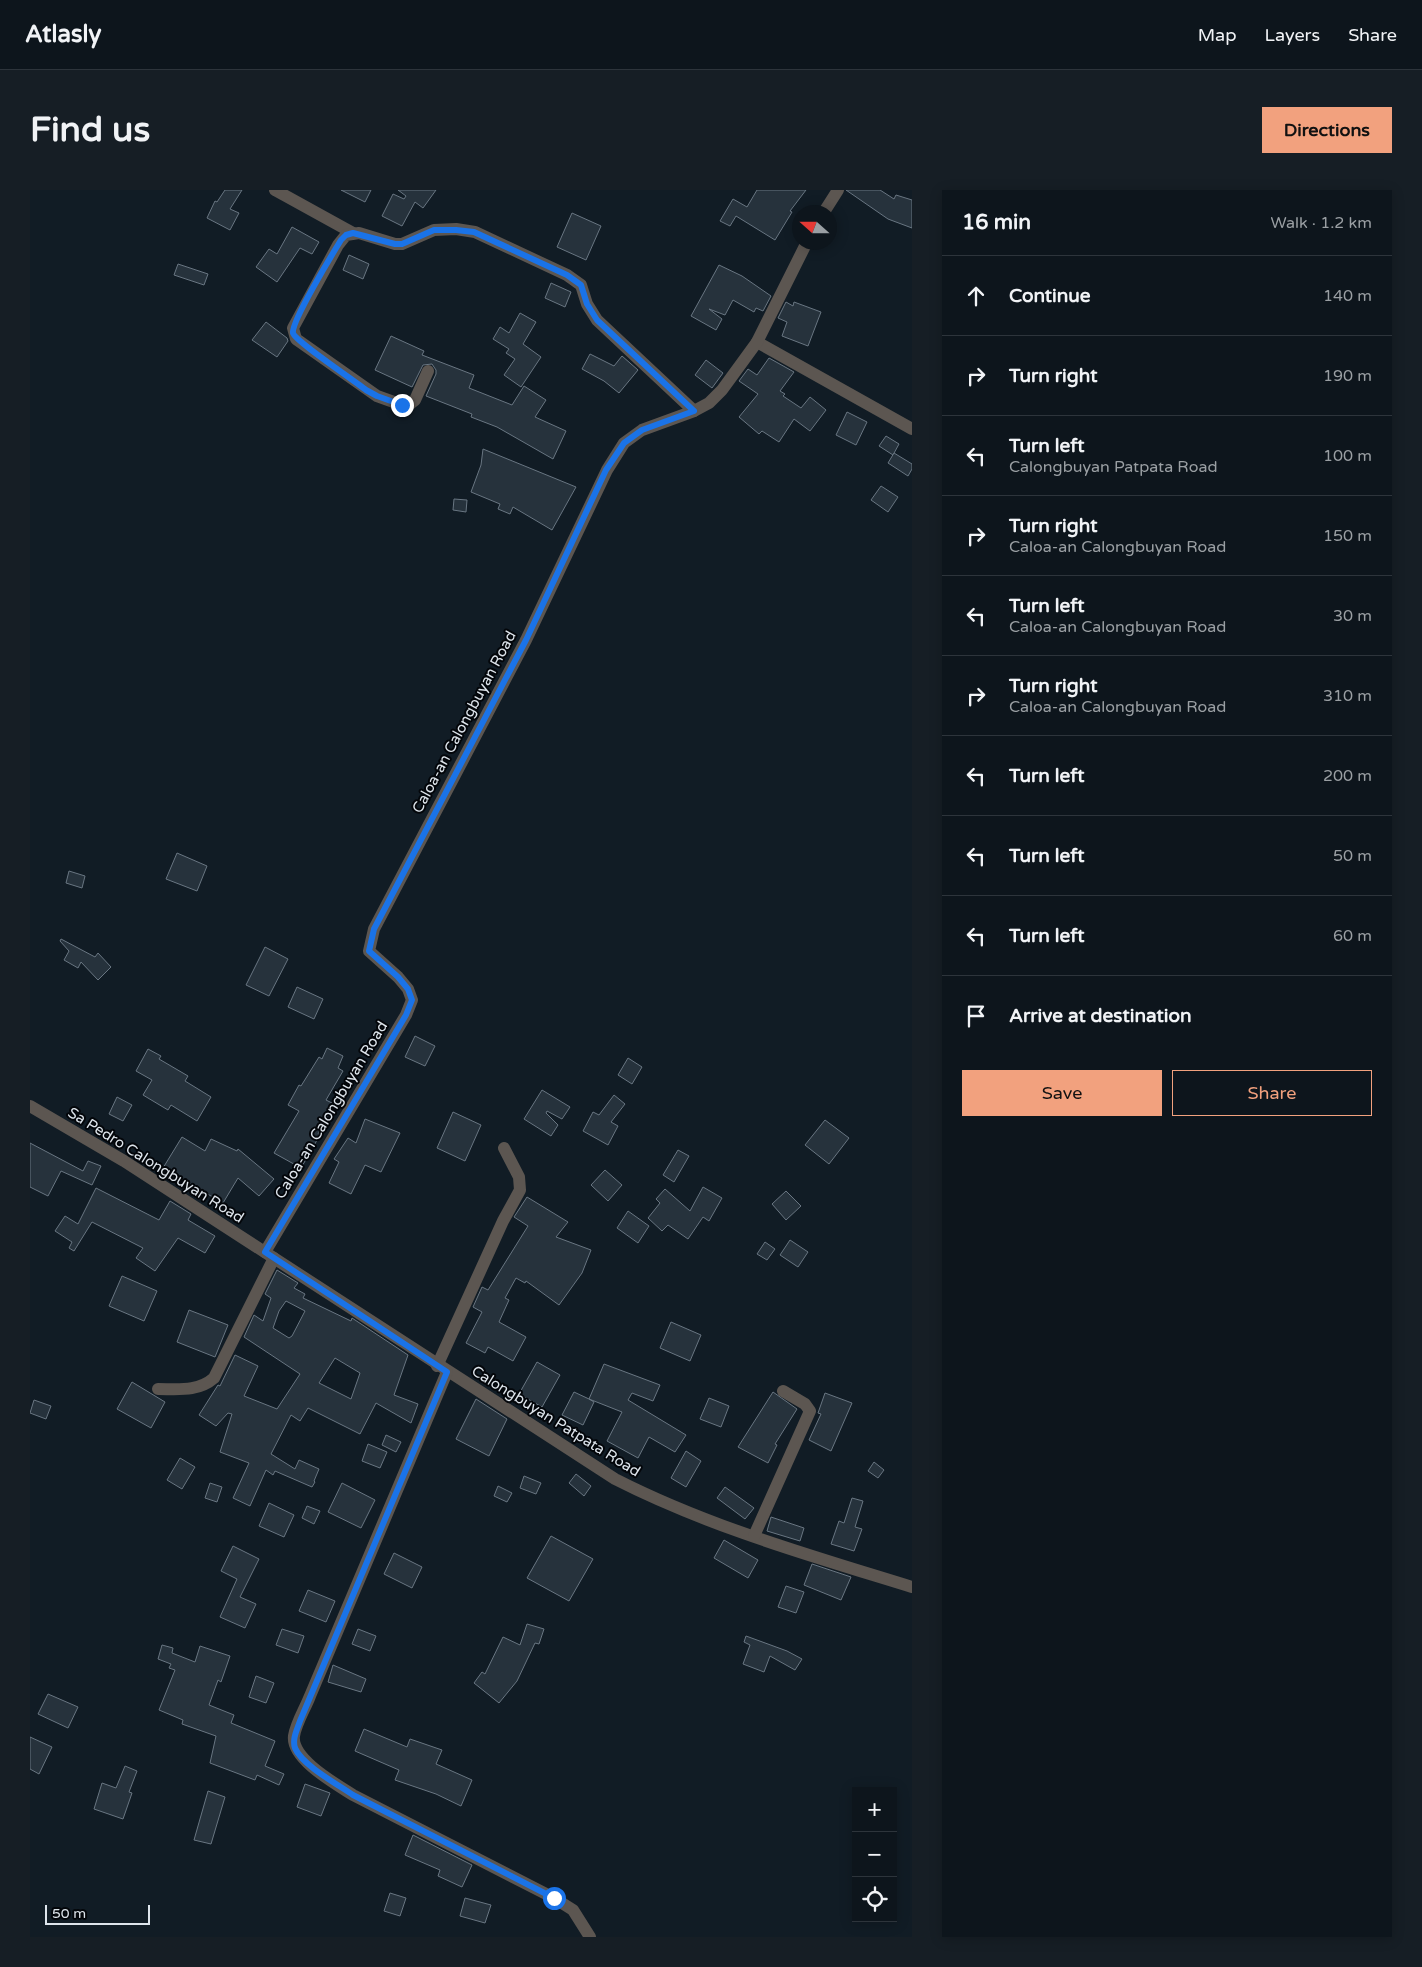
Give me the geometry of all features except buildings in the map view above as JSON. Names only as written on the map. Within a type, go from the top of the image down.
[{"type":"street","points":[[275,190],[353,233],[395,244],[410,241],[434,230],[474,232],[567,275],[581,285],[591,310],[602,326],[694,411]]},
{"type":"street","points":[[828,205],[838,190]]},
{"type":"street","points":[[353,233],[346,235],[341,240],[307,299],[293,328],[293,333],[303,345],[366,390],[390,402],[402,405],[410,404],[416,400],[428,371]]},
{"type":"street","name":"Caloa-an Calongbuyan Road","points":[[270,1255],[406,1015],[412,1000],[408,989],[369,951],[374,929],[526,640],[606,470],[624,443],[642,430],[694,411],[709,403],[722,390],[757,342],[803,250]]},
{"type":"street","points":[[757,342],[912,430]]},
{"type":"street","name":"Sa Pedro Calongbuyan Road","points":[[30,1106],[124,1162],[270,1255]]},
{"type":"street","points":[[504,1148],[519,1178],[520,1190],[503,1221],[300,1721],[294,1737],[295,1748],[304,1759],[322,1774],[353,1795],[554,1898],[573,1910],[590,1937]]},
{"type":"street","points":[[158,1389],[190,1389],[208,1384],[214,1378],[270,1255]]},
{"type":"street","name":"Calongbuyan Patpata Road","points":[[270,1255],[442,1369],[615,1479],[645,1494],[754,1536],[912,1587]]},
{"type":"street","points":[[754,1536],[810,1411],[805,1404],[782,1391]]},
{"type":"route","points":[[402,405],[390,402],[366,390],[346,373],[303,345],[296,339],[293,333],[293,328],[307,299],[341,240],[346,235],[359,233],[387,243],[402,244],[434,230],[446,229],[474,232],[567,275],[581,285],[587,304],[597,320],[608,332],[694,411],[642,430],[624,443],[606,470],[526,640],[374,929],[369,951],[382,965],[398,977],[408,989],[412,1000],[406,1015],[265,1252],[447,1372],[300,1721],[294,1737],[295,1748],[304,1759],[322,1774],[353,1795],[392,1817],[504,1871],[554,1898]]}]
